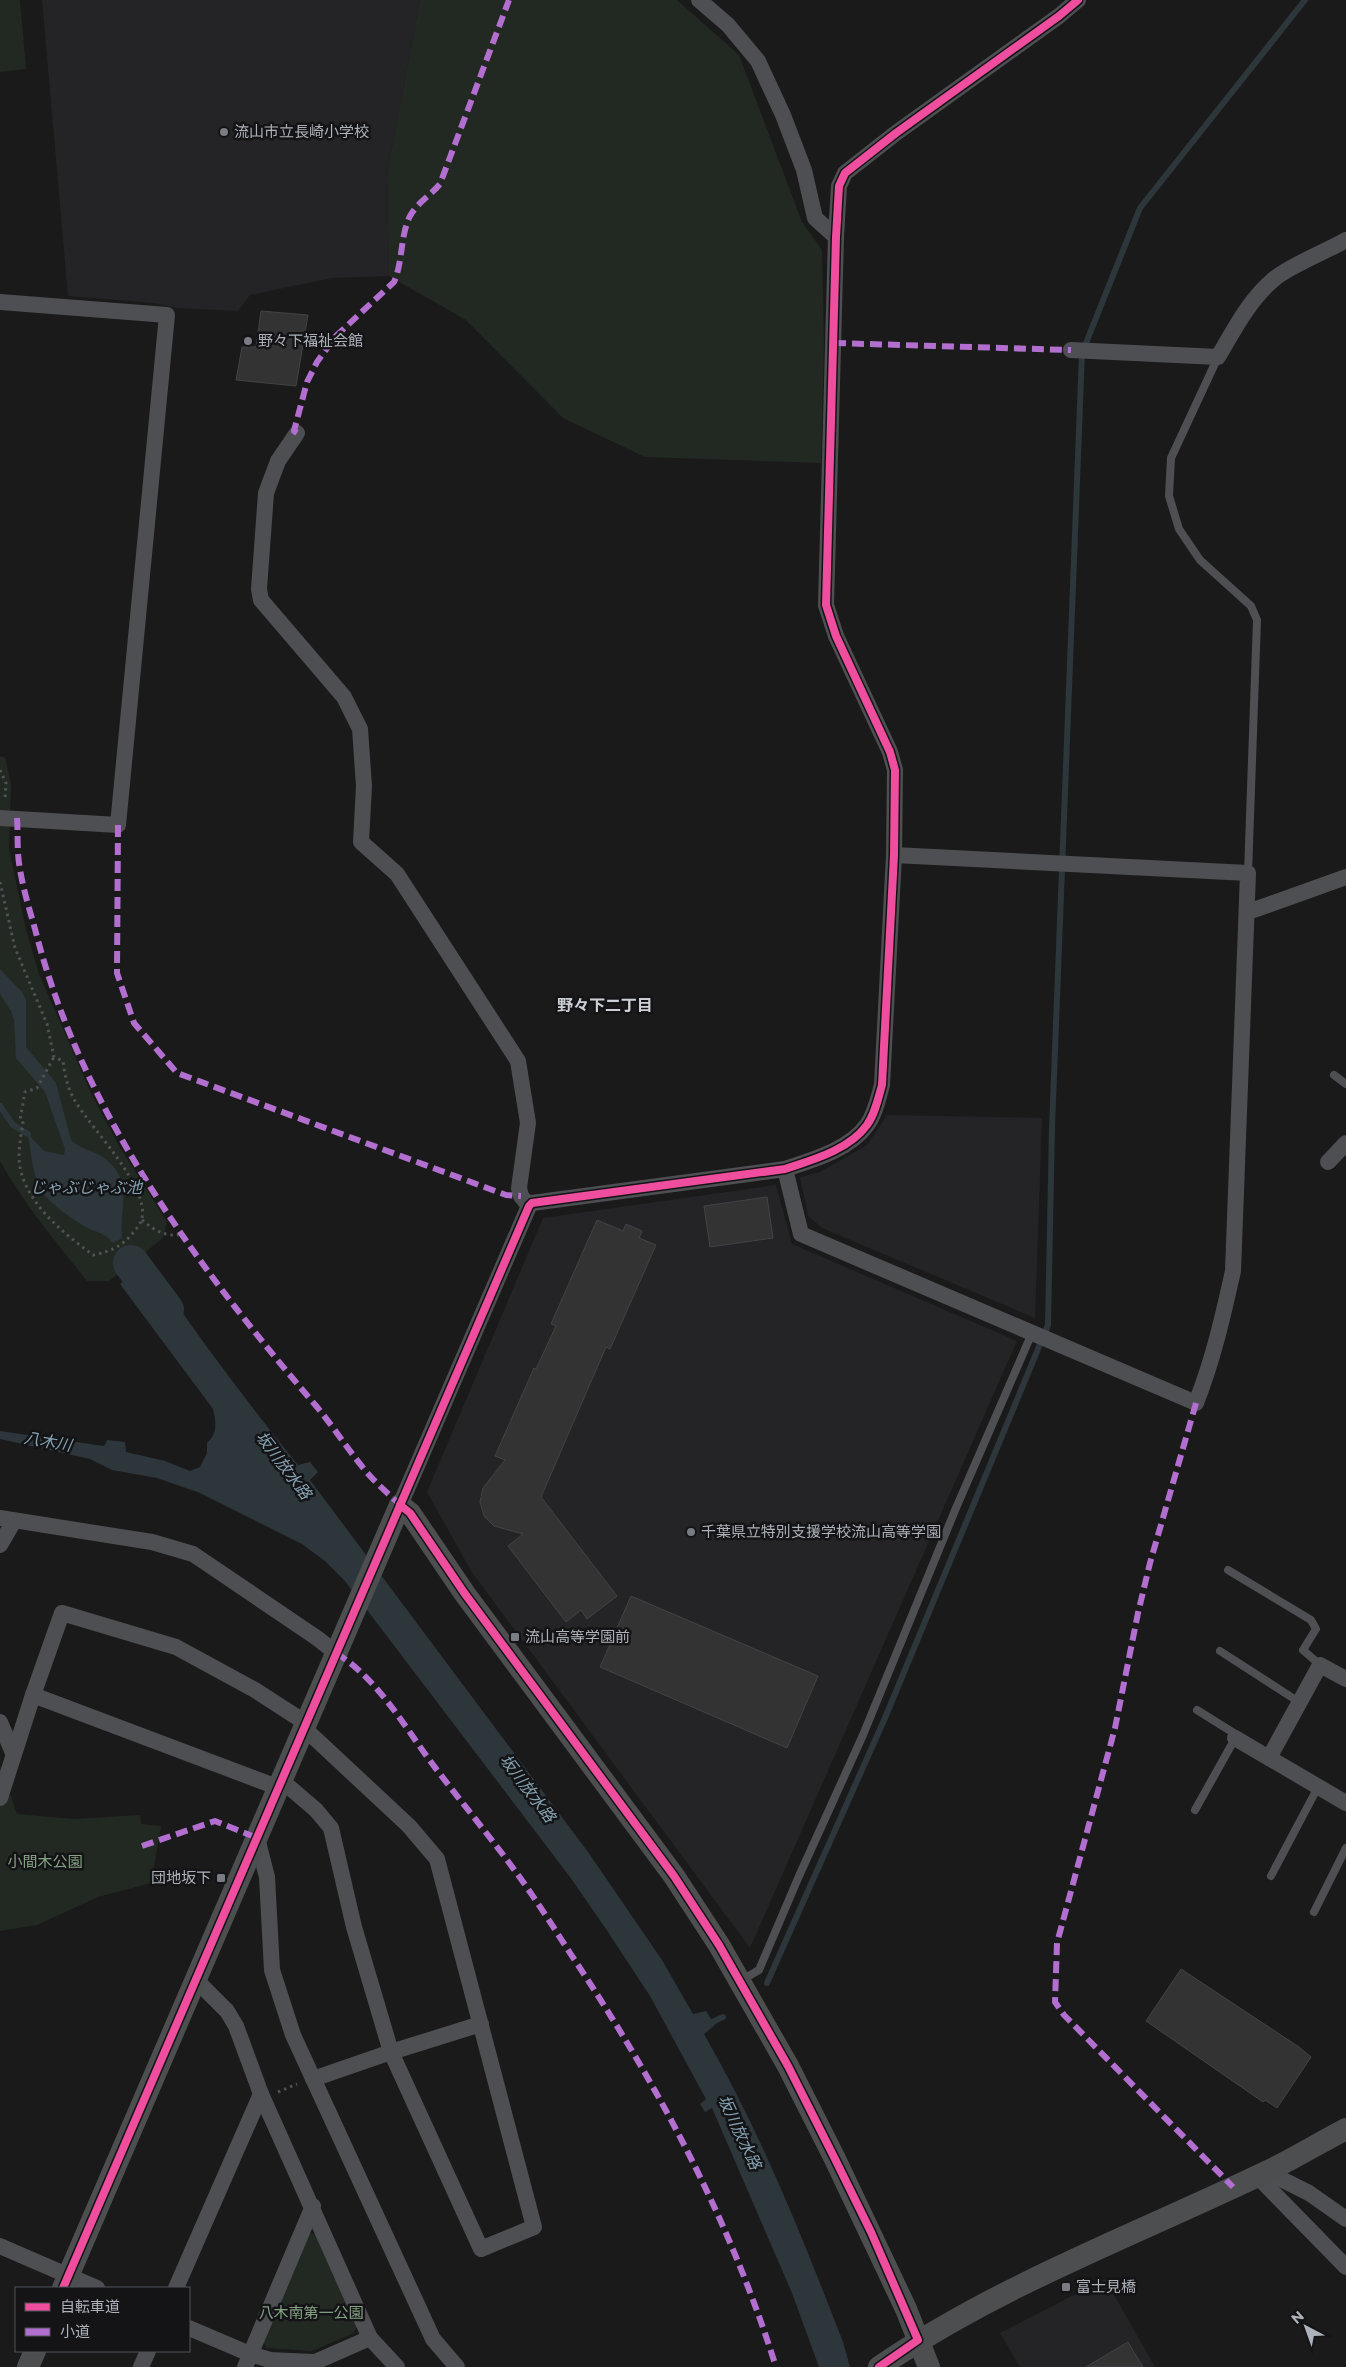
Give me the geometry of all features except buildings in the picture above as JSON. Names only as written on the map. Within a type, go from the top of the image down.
[{"type":"street","points":[[699,0],[728,24],[758,61],[783,116],[804,170],[815,218],[836,236]]},
{"type":"street","points":[[65,2282],[529,1206],[532,1203],[784,1169],[820,1157],[848,1142],[866,1126],[877,1105],[882,1085],[894,854],[895,770],[890,752],[836,636],[826,605],[836,236],[840,186],[845,173],[896,133],[1059,16],[1078,0]]},
{"type":"street","points":[[1079,351],[1218,358],[1239,321],[1259,294],[1275,278],[1346,240]]},
{"type":"street","points":[[0,302],[167,315],[118,825],[0,818]]},
{"type":"street","points":[[296,433],[278,461],[266,493],[259,589],[261,600],[344,697],[360,730],[364,786],[361,842],[397,874],[518,1061],[528,1123],[519,1188],[521,1196],[529,1206]]},
{"type":"street","points":[[784,1169],[801,1234],[1033,1331],[1196,1403],[1208,1371],[1221,1326],[1233,1271],[1248,873],[894,854]]},
{"type":"street","points":[[1248,912],[1346,876]]},
{"type":"street","points":[[1328,1162],[1346,1143]]},
{"type":"street","points":[[397,1513],[410,1513],[476,1609],[674,1876],[741,1981],[788,2066],[879,2249],[909,2346],[929,2367]]},
{"type":"street","points":[[0,1544],[7,1520],[152,1542],[193,1554],[317,1638],[339,1644]]},
{"type":"street","points":[[0,1798],[33,1695],[62,1613],[176,1647],[255,1690],[305,1725],[409,1826],[438,1859],[534,2227],[481,2249],[391,2052],[354,1927],[331,1828],[316,1810],[279,1784],[33,1695]]},
{"type":"street","points":[[1269,1758],[1320,1665],[1346,1679]]},
{"type":"street","points":[[0,1722],[14,1753]]},
{"type":"street","points":[[1235,1738],[1346,1803]]},
{"type":"street","points":[[257,1838],[266,1878],[274,1979],[293,2036],[433,2339],[456,2367]]},
{"type":"street","points":[[196,1980],[211,1993],[232,2018],[262,2096],[313,2206],[370,2338],[397,2367]]},
{"type":"street","points":[[313,2078],[481,2024]]},
{"type":"street","points":[[176,2287],[262,2096]]},
{"type":"street","points":[[879,2367],[909,2346],[1010,2290],[1262,2174],[1346,2129]]},
{"type":"street","points":[[1262,2174],[1309,2193],[1346,2219]]},
{"type":"street","points":[[1262,2174],[1306,2229],[1346,2267]]},
{"type":"street","points":[[247,2360],[313,2206]]},
{"type":"street","points":[[0,2246],[65,2282],[92,2287]]},
{"type":"street","points":[[190,2329],[247,2360],[270,2360],[316,2365],[370,2338]]},
{"type":"street","points":[[28,2367],[35,2352]]},
{"type":"street","points":[[141,2367],[148,2352]]},
{"type":"lane","points":[[1218,358],[1171,458],[1169,496],[1179,529],[1200,560],[1251,606],[1257,620],[1248,873]]},
{"type":"lane","points":[[1334,1075],[1346,1084]]},
{"type":"lane","points":[[741,1981],[760,1970],[799,1876],[864,1736],[956,1508],[1033,1331]]},
{"type":"lane","points":[[1228,1570],[1311,1620],[1316,1629],[1303,1650],[1320,1665]]},
{"type":"lane","points":[[1220,1651],[1299,1702]]},
{"type":"lane","points":[[1195,1810],[1236,1735],[1197,1710]]},
{"type":"lane","points":[[1271,1876],[1318,1787]]},
{"type":"lane","points":[[1314,1912],[1346,1848]]},
{"type":"path","points":[[0,770],[6,783],[5,802]]},
{"type":"path","points":[[0,882],[12,938],[47,1024],[54,1057],[37,1088],[25,1092],[20,1120],[23,1123],[19,1160],[29,1190],[39,1206],[57,1225],[93,1255],[108,1253],[126,1241],[142,1220],[143,1211],[130,1178],[76,1104],[69,1088],[63,1061],[54,1057]]},
{"type":"path","points":[[142,1220],[154,1231],[175,1236],[182,1234]]},
{"type":"path","points":[[262,2096],[313,2078]]},
{"type":"shaded area","name":"流山市立長崎小学校","points":[[42,0],[420,0],[387,174],[389,276],[332,278],[250,295],[238,311],[177,308],[154,303],[68,296]]},
{"type":"shaded area","points":[[887,1115],[1042,1118],[1035,1318],[822,1228],[808,1216],[800,1177],[820,1172],[867,1145]]},
{"type":"shaded area","name":"千葉県立特別支援学校流山高等学園","points":[[776,1185],[792,1244],[1017,1341],[750,1948],[471,1571],[427,1492],[543,1218]]},
{"type":"shaded area","points":[[1105,2279],[1155,2367],[1020,2367],[1000,2333]]},
{"type":"green space","points":[[0,0],[20,0],[26,69],[0,72]]},
{"type":"green space","points":[[420,0],[677,0],[739,55],[802,222],[822,250],[824,345],[821,463],[645,457],[563,418],[466,320],[389,276],[387,174]]},
{"type":"green space","points":[[0,757],[5,757],[11,785],[9,848],[26,930],[39,974],[91,1093],[119,1146],[167,1222],[163,1238],[109,1281],[87,1281],[30,1208],[0,1161]]},
{"type":"green space","name":"小間木公園","points":[[0,1765],[17,1814],[74,1819],[140,1815],[141,1824],[161,1826],[151,1883],[98,1897],[37,1925],[0,1931]]},
{"type":"green space","name":"八木南第一公園","points":[[308,2233],[315,2234],[357,2325],[354,2333],[312,2351],[266,2348],[262,2338]]},
{"type":"water","name":"じゃぶじゃぶ池","points":[[0,969],[22,992],[26,1000],[26,1047],[56,1083],[71,1140],[77,1145],[101,1156],[112,1164],[118,1173],[123,1193],[122,1238],[113,1243],[106,1236],[84,1226],[58,1208],[41,1190],[38,1184],[28,1134],[44,1151],[64,1155],[65,1149],[45,1092],[16,1058],[14,1020],[11,1011],[0,994]]},
{"type":"water","name":"八木川","points":[[147,1262],[183,1314],[298,1465],[310,1462],[318,1472],[310,1480],[588,1852],[662,1960],[693,2014],[706,2011],[715,2025],[704,2034],[744,2109],[779,2185],[843,2342],[850,2367],[819,2367],[792,2293],[712,2108],[705,2112],[700,2104],[706,2099],[650,1996],[570,1877],[345,1581],[325,1561],[302,1544],[200,1493],[157,1478],[112,1470],[90,1459],[0,1439],[0,1431],[104,1446],[107,1440],[125,1442],[126,1452],[165,1461],[190,1471],[200,1467],[207,1453],[207,1443],[215,1431],[213,1409],[120,1284]]},
{"type":"waterway","points":[[767,1983],[885,1718],[1048,1325],[1052,1127],[1082,353],[1140,208],[1305,0]]},
{"type":"waterway","points":[[0,1106],[13,1125],[28,1134]]},
{"type":"waterway","name":"坂川放水路","points":[[131,1263],[166,1310]]},
{"type":"waterway","points":[[706,2025],[723,2017]]},
{"type":"marked path","points":[[297,433],[294,431],[307,382],[317,362],[336,336],[394,282],[410,216],[416,207],[440,184],[509,0]]},
{"type":"marked path","points":[[834,343],[1071,350]]},
{"type":"marked path","points":[[17,818],[18,857],[22,880],[55,996],[82,1061],[113,1123],[148,1184],[187,1242],[229,1299],[324,1416],[364,1469],[400,1505]]},
{"type":"marked path","points":[[118,825],[117,973],[134,1023],[177,1073],[506,1195],[521,1196]]},
{"type":"marked path","points":[[1196,1403],[1150,1563],[1115,1728],[1057,1943],[1055,2002],[1064,2015],[1233,2187]]},
{"type":"marked path","points":[[336,1653],[367,1678],[393,1709],[440,1774],[521,1879],[602,2002],[661,2102],[713,2204],[757,2311],[776,2367]]},
{"type":"marked path","points":[[142,1846],[215,1821],[257,1838]]},
{"type":"cycle path","points":[[63,2287],[529,1206],[532,1203],[785,1169],[840,1148],[859,1134],[872,1116],[882,1085],[894,855],[895,770],[890,752],[836,636],[826,605],[839,186],[845,173],[896,133],[1059,16],[1078,0]]},
{"type":"cycle path","points":[[400,1505],[410,1513],[465,1594],[674,1876],[719,1945],[788,2066],[871,2232],[918,2340],[879,2367]]},
{"type":"place","name":"流山市立長崎小学校","points":[[224,132]]},
{"type":"place","name":"野々下福祉会館","points":[[248,341]]},
{"type":"place","name":"千葉県立特別支援学校流山高等学園","points":[[691,1532]]},
{"type":"place","name":"流山高等学園前","points":[[515,1637]]},
{"type":"place","name":"団地坂下","points":[[221,1878]]},
{"type":"place","name":"富士見橋","points":[[1066,2287]]},
{"type":"district","name":"野々下二丁目","points":[[605,1005]]}]
